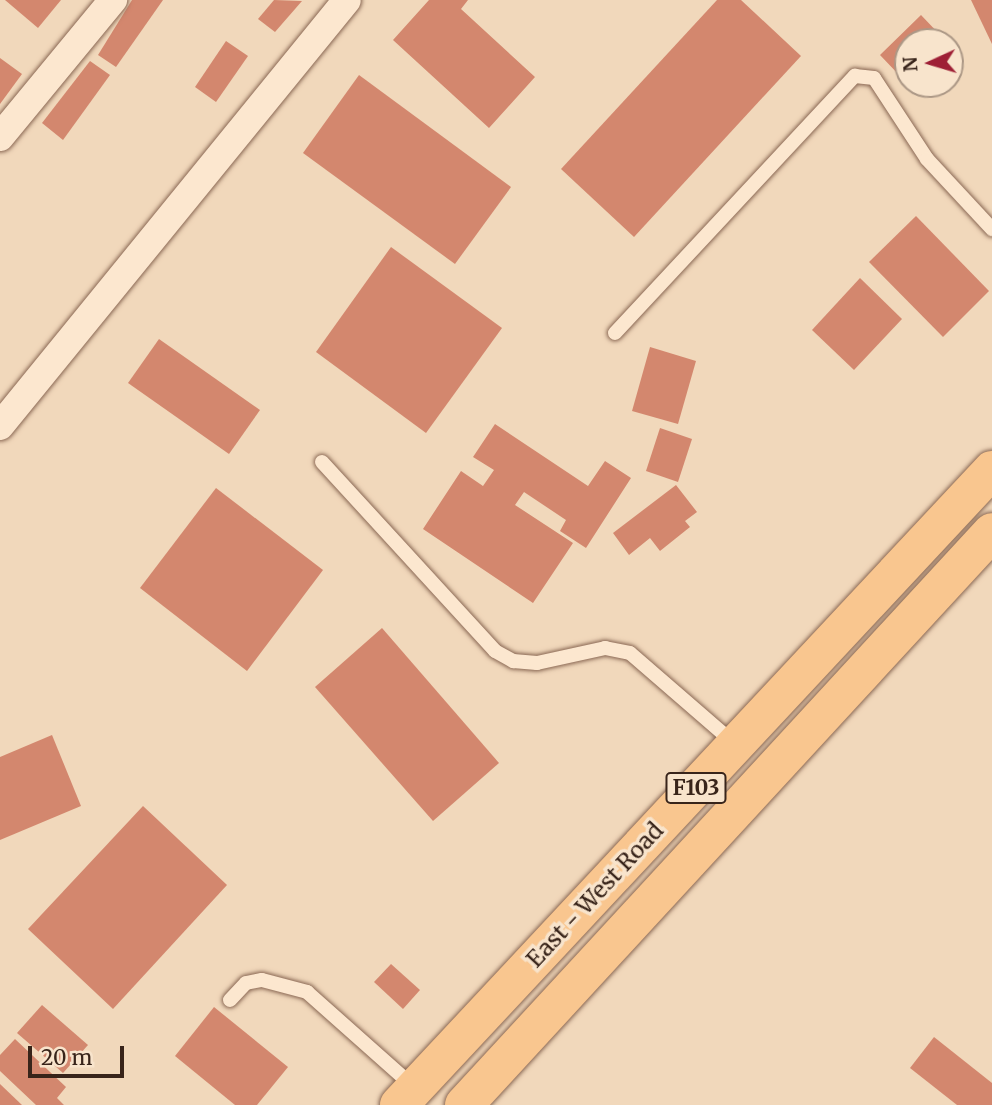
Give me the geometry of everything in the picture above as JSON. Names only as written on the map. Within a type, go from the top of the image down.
[{"type":"main road","name":"East - West Road","points":[[407,1096],[992,470]]},
{"type":"main road","name":"East - West Road","points":[[464,1105],[992,532]]},
{"type":"street","points":[[0,137],[113,0]]},
{"type":"street","points":[[0,426],[347,0]]},
{"type":"lane","points":[[615,333],[855,76],[874,78],[927,159],[992,229]]},
{"type":"lane","points":[[322,462],[495,651],[513,661],[537,663],[606,648],[630,653],[736,745]]},
{"type":"lane","points":[[230,1000],[246,983],[262,980],[307,992],[407,1096]]},
{"type":"building","points":[[5,0],[61,0],[38,28]]},
{"type":"building","points":[[132,0],[163,0],[116,67],[98,55]]},
{"type":"building","points":[[274,0],[302,1],[275,32],[258,19]]},
{"type":"building","points":[[429,0],[468,0],[461,9],[535,77],[489,128],[393,40]]},
{"type":"building","points":[[717,0],[741,0],[801,56],[634,237],[561,169]]},
{"type":"building","points":[[971,0],[992,0],[992,44]]},
{"type":"building","points":[[921,15],[933,28],[908,28]]},
{"type":"building","points":[[226,41],[248,56],[216,102],[195,87]]},
{"type":"building","points":[[894,41],[894,70],[880,55]]},
{"type":"building","points":[[0,58],[22,74],[0,104]]},
{"type":"building","points":[[90,61],[110,75],[63,140],[42,123]]},
{"type":"building","points":[[359,75],[511,187],[455,264],[303,153]]},
{"type":"building","points":[[916,216],[989,291],[943,337],[869,262]]},
{"type":"building","points":[[391,247],[502,328],[426,433],[316,352]]},
{"type":"building","points":[[860,278],[902,319],[854,370],[812,330]]},
{"type":"building","points":[[159,339],[260,410],[229,454],[128,383]]},
{"type":"building","points":[[650,347],[696,361],[678,424],[632,411]]},
{"type":"building","points":[[495,424],[588,486],[605,461],[631,478],[586,548],[560,531],[566,520],[524,492],[515,505],[573,543],[533,603],[423,529],[461,471],[483,486],[494,470],[473,457]]},
{"type":"building","points":[[660,428],[692,439],[678,482],[646,471]]},
{"type":"building","points":[[676,485],[697,512],[685,521],[690,527],[660,551],[650,538],[629,555],[613,533]]},
{"type":"building","points":[[216,488],[323,570],[247,671],[140,588]]},
{"type":"building","points":[[382,628],[499,763],[433,821],[315,687]]},
{"type":"building","points":[[52,735],[81,806],[0,840],[0,757]]},
{"type":"building","points":[[143,806],[227,885],[113,1009],[28,929]]},
{"type":"building","points":[[391,964],[420,990],[403,1009],[374,982]]},
{"type":"building","points":[[42,1005],[88,1045],[63,1073],[17,1033]]},
{"type":"building","points":[[214,1007],[288,1067],[257,1105],[235,1105],[175,1056]]},
{"type":"building","points":[[934,1037],[992,1083],[992,1105],[957,1105],[910,1068]]},
{"type":"building","points":[[15,1039],[66,1087],[57,1098],[64,1105],[36,1105],[0,1071],[0,1055]]},
{"type":"building","points":[[0,1084],[22,1105],[0,1105]]}]
